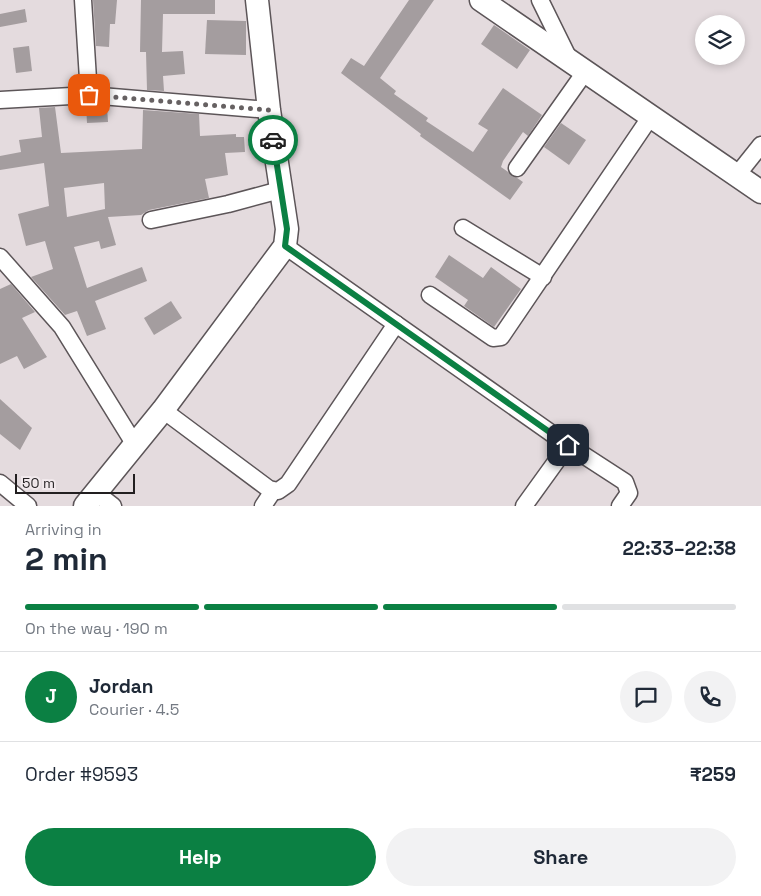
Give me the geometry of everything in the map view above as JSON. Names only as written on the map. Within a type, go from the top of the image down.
[{"type":"street","points":[[83,0],[89,95]]},
{"type":"street","points":[[113,506],[90,499],[163,410],[285,246],[287,229],[269,110],[257,0]]},
{"type":"street","points":[[481,0],[761,192]]},
{"type":"street","points":[[540,0],[578,67]]},
{"type":"street","points":[[517,168],[578,67]]},
{"type":"street","points":[[0,100],[89,95],[269,110]]},
{"type":"street","points":[[430,294],[493,338],[497,338],[519,313],[651,116]]},
{"type":"street","points":[[737,175],[761,145]]},
{"type":"street","points":[[151,220],[228,204],[280,190]]},
{"type":"street","points":[[463,228],[543,277]]},
{"type":"street","points":[[285,246],[568,445],[628,484],[629,493],[620,506]]},
{"type":"street","points":[[0,257],[68,334],[135,445]]},
{"type":"street","points":[[163,410],[273,491],[278,491],[288,484],[396,324]]},
{"type":"street","points":[[524,506],[568,445]]},
{"type":"street","points":[[0,482],[28,506]]},
{"type":"street","points":[[263,506],[273,491]]},
{"type":"building","points":[[93,0],[117,0],[115,24],[110,24],[109,47],[96,46]]},
{"type":"building","points":[[141,0],[215,0],[215,14],[163,14],[162,52],[183,51],[185,74],[163,76],[164,91],[147,90],[146,52],[140,52]]},
{"type":"building","points":[[409,0],[434,0],[380,78],[396,91],[394,94],[428,118],[426,121],[473,152],[488,130],[478,124],[503,88],[542,115],[528,136],[523,132],[503,161],[501,167],[523,182],[510,200],[420,136],[421,134],[341,73],[351,58],[364,66]]},
{"type":"building","points":[[25,9],[27,22],[0,27],[0,14]]},
{"type":"building","points":[[207,20],[246,21],[246,55],[205,54]]},
{"type":"building","points":[[494,25],[530,50],[517,69],[481,44]]},
{"type":"building","points":[[29,46],[32,71],[16,73],[13,48]]},
{"type":"building","points":[[86,105],[107,107],[108,122],[87,123]]},
{"type":"building","points":[[55,107],[61,153],[142,149],[143,110],[199,114],[200,136],[236,134],[236,137],[244,137],[245,152],[225,153],[228,175],[205,179],[209,198],[149,210],[141,215],[108,217],[116,245],[101,249],[99,241],[74,247],[87,288],[142,267],[147,281],[95,301],[106,329],[87,336],[77,311],[65,315],[31,277],[53,269],[45,241],[26,246],[18,214],[49,206],[44,163],[0,170],[0,156],[21,152],[19,140],[42,137],[39,108]],"holes":[[[104,183],[105,209],[67,217],[64,188]]]},
{"type":"building","points":[[561,123],[586,140],[569,165],[544,147]]},
{"type":"building","points":[[449,255],[483,278],[491,267],[521,289],[494,327],[464,306],[468,300],[435,277]]},
{"type":"building","points":[[11,284],[35,312],[22,318],[47,357],[24,369],[17,356],[0,364],[0,289]]},
{"type":"building","points":[[171,301],[182,318],[154,335],[144,318]]},
{"type":"building","points":[[0,399],[32,428],[20,450],[0,434]]},
{"type":"way so far","points":[[89,95],[269,110],[273,140]]},
{"type":"route","points":[[273,140],[287,229],[285,246],[568,445]]}]
